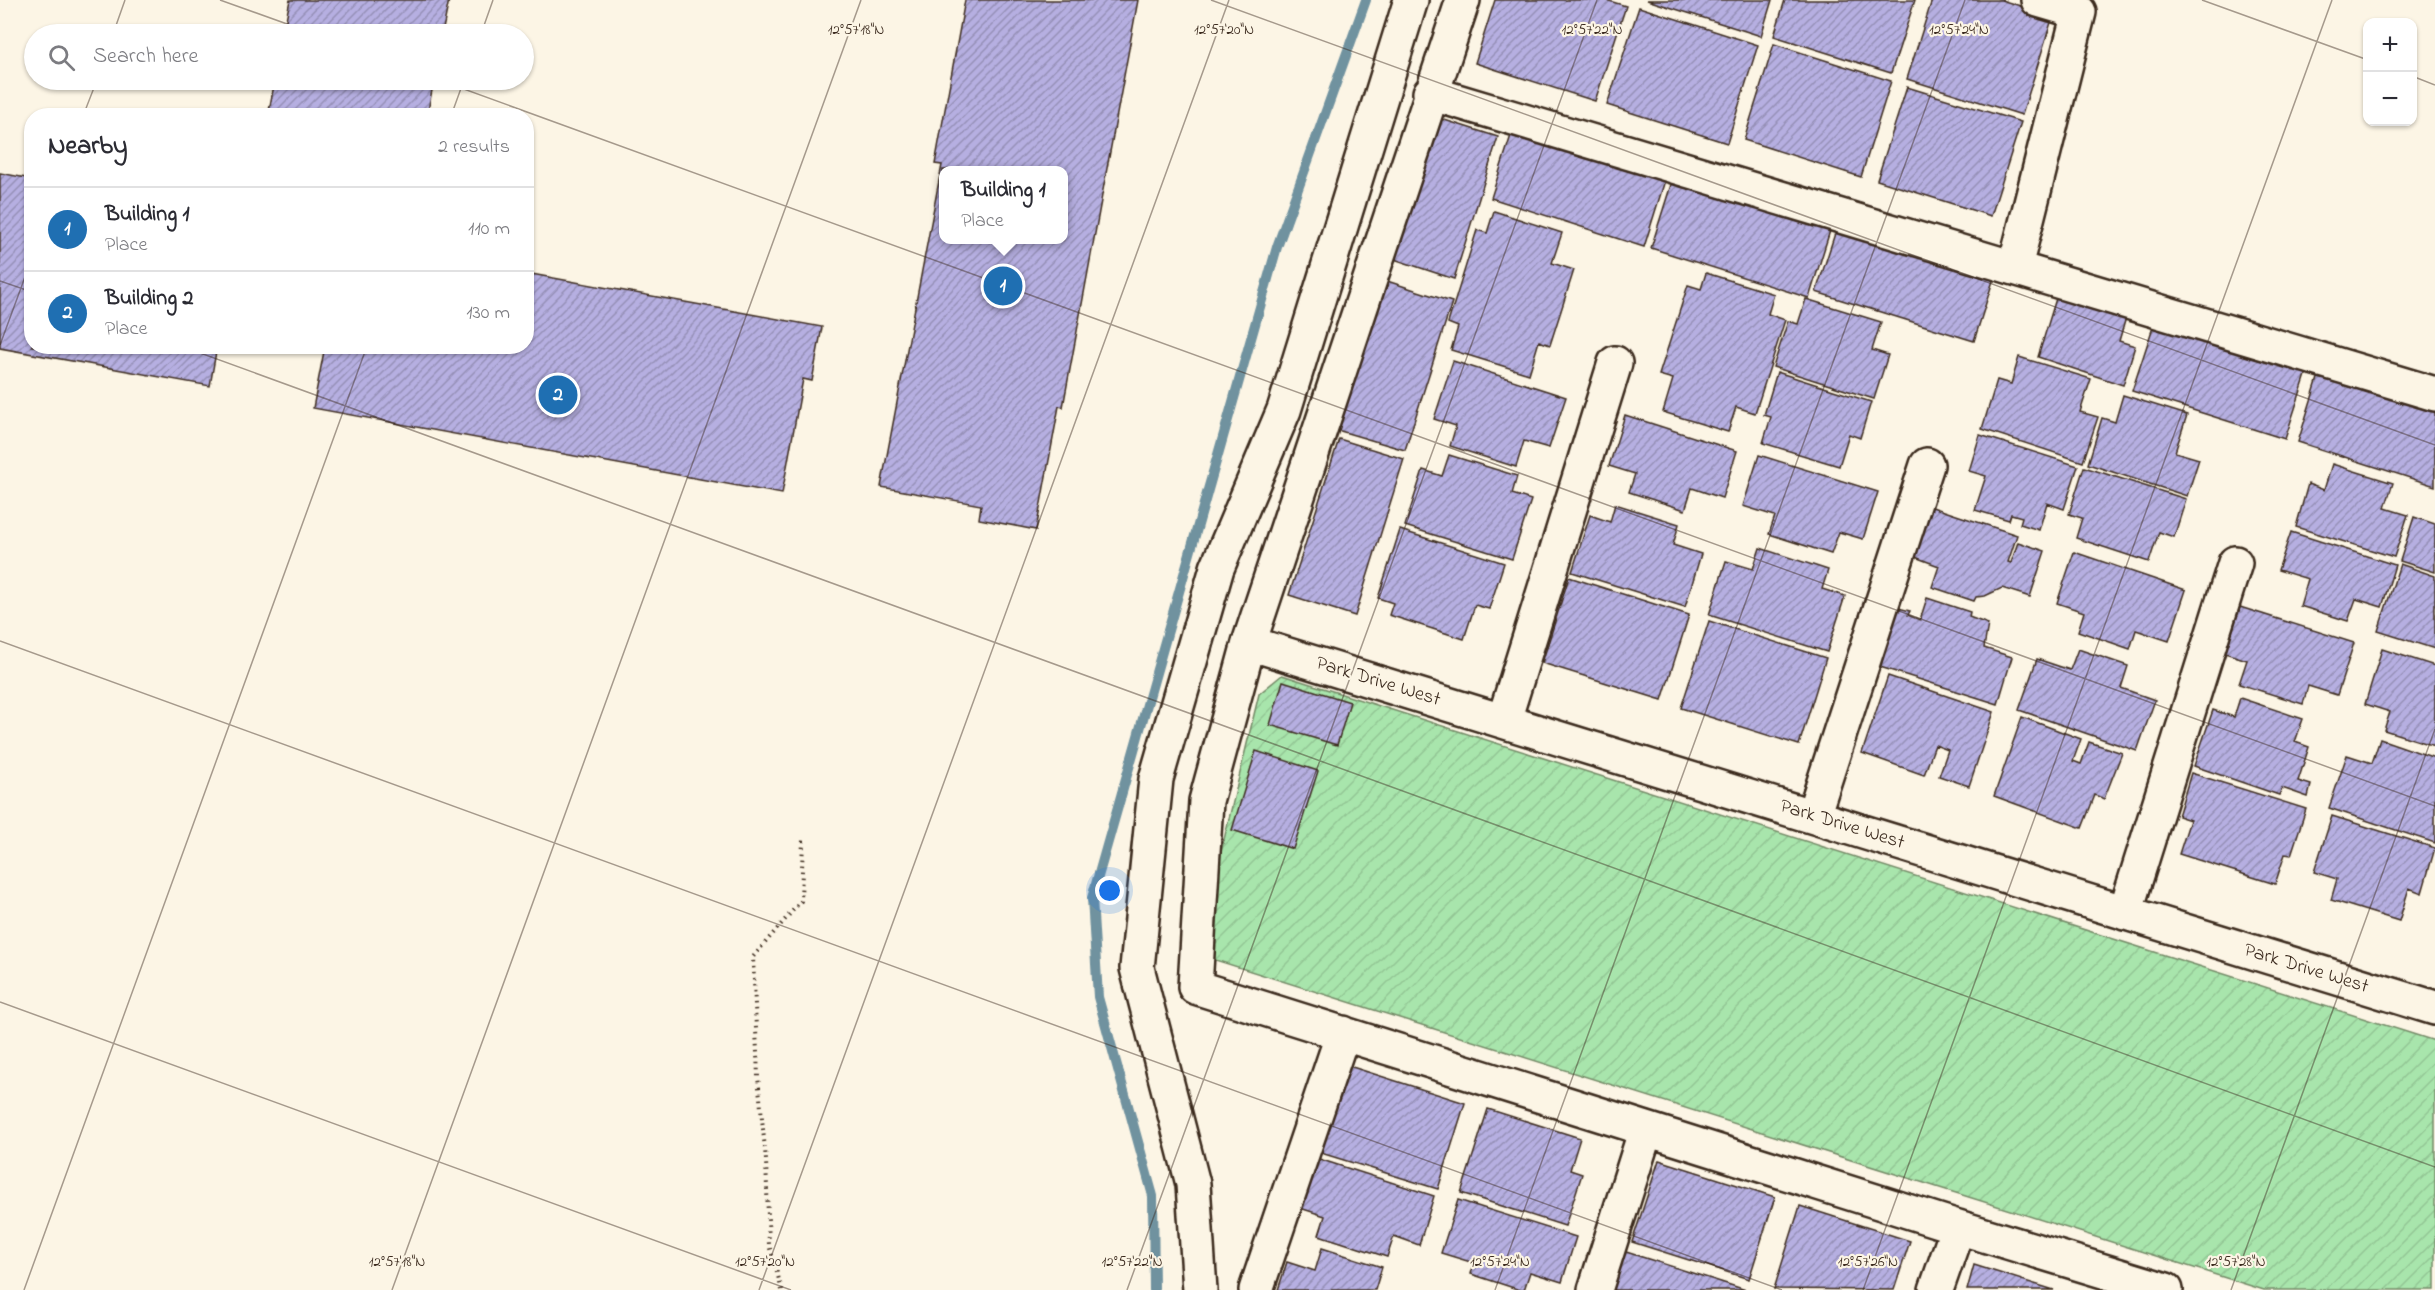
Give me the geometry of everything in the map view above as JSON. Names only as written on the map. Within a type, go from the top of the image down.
[{"type":"street","points":[[1200,1290],[1193,1184],[1137,968],[1156,779],[1217,568],[1284,410],[1412,0]]},
{"type":"street","points":[[1463,0],[1430,93],[1249,643],[1206,801],[1195,987],[1958,1227],[2166,1290]]},
{"type":"street","points":[[2015,267],[2079,12],[2038,0]]},
{"type":"street","points":[[1430,93],[2435,394]]},
{"type":"street","points":[[1504,720],[1615,363]]},
{"type":"street","points":[[1813,816],[1927,465]]},
{"type":"street","points":[[2125,913],[2235,563]]},
{"type":"street","name":"Park Drive West","points":[[1249,643],[2125,913],[2434,1005]]},
{"type":"street","points":[[1256,1290],[1342,1033]]},
{"type":"street","points":[[1595,1290],[1646,1129]]},
{"type":"street","points":[[1936,1290],[1958,1227]]},
{"type":"path","points":[[782,1290],[769,1245],[753,957],[801,902],[803,839]]},
{"type":"green space","points":[[1282,675],[2435,1041],[2435,1290],[2264,1290],[1212,959],[1201,935],[1259,694]]},
{"type":"building","points":[[290,0],[449,0],[444,24],[285,24]]},
{"type":"building","points":[[965,0],[1138,0],[1063,407],[1059,406],[1036,530],[979,519],[981,505],[881,487],[939,181],[939,244],[1068,244],[1068,166],[935,164]]},
{"type":"building","points":[[1495,0],[1606,0],[1626,6],[1595,101],[1475,63]]},
{"type":"building","points":[[1647,0],[1772,0],[1761,36]]},
{"type":"building","points":[[1785,0],[1915,0],[1891,73],[1774,36]]},
{"type":"building","points":[[1932,0],[2001,0],[2053,16],[2022,115],[1907,79]]},
{"type":"building","points":[[1639,7],[1758,45],[1727,143],[1607,105]]},
{"type":"building","points":[[1774,44],[1891,81],[1861,177],[1744,140]]},
{"type":"building","points":[[1907,87],[2021,122],[1991,216],[1877,180]]},
{"type":"building","points":[[273,90],[432,90],[429,108],[270,108]]},
{"type":"building","points":[[1435,117],[1498,137],[1454,279],[1391,258]]},
{"type":"building","points":[[1514,126],[1667,174],[1644,247],[1491,198]]},
{"type":"building","points":[[1675,172],[1833,221],[1809,298],[1651,248]]},
{"type":"building","points":[[0,173],[24,178],[24,352],[0,348]]},
{"type":"building","points":[[1494,211],[1562,233],[1552,263],[1574,270],[1550,345],[1539,341],[1529,374],[1451,350],[1458,327],[1448,323],[1477,230],[1487,233]]},
{"type":"building","points":[[1840,218],[1997,268],[1974,341],[1816,292]]},
{"type":"building","points":[[1706,273],[1774,294],[1768,314],[1785,320],[1755,413],[1736,407],[1728,432],[1663,412],[1673,379],[1659,375],[1688,285],[1701,289]]},
{"type":"building","points":[[534,274],[822,327],[812,381],[803,379],[782,494],[313,408],[323,354],[534,354]]},
{"type":"building","points":[[1384,280],[1452,302],[1405,450],[1337,430]]},
{"type":"building","points":[[2058,292],[2127,314],[2119,341],[2135,346],[2123,385],[2038,357]]},
{"type":"building","points":[[1806,299],[1881,322],[1872,350],[1888,355],[1874,399],[1773,367],[1788,321],[1798,324]]},
{"type":"building","points":[[2154,324],[2307,372],[2285,439],[2132,391]]},
{"type":"building","points":[[33,354],[216,354],[210,386]]},
{"type":"building","points":[[2019,357],[2091,379],[2080,412],[2098,417],[2083,462],[1982,429],[1997,380],[2011,384]]},
{"type":"building","points":[[1453,361],[1566,397],[1549,448],[1524,441],[1516,467],[1450,446],[1456,426],[1434,419]]},
{"type":"building","points":[[1777,372],[1871,402],[1860,438],[1849,434],[1839,466],[1763,443],[1771,417],[1764,415]]},
{"type":"building","points":[[2319,375],[2435,412],[2435,486],[2298,442]]},
{"type":"building","points":[[2123,395],[2187,415],[2175,452],[2199,459],[2187,496],[2088,464],[2102,418],[2115,422]]},
{"type":"building","points":[[1625,415],[1737,451],[1722,498],[1692,488],[1685,510],[1629,492],[1635,474],[1609,466]]},
{"type":"building","points":[[1980,435],[2078,466],[2064,509],[2047,503],[2039,530],[2020,524],[2022,517],[2011,514],[2009,520],[1975,510],[1986,476],[1969,471]]},
{"type":"building","points":[[1339,439],[1404,459],[1355,616],[1289,595]]},
{"type":"building","points":[[1449,455],[1517,476],[1512,494],[1531,500],[1512,559],[1405,526],[1423,470],[1442,476]]},
{"type":"building","points":[[1759,455],[1878,492],[1863,539],[1839,532],[1831,554],[1769,534],[1775,516],[1743,506]]},
{"type":"building","points":[[2332,464],[2393,483],[2385,508],[2408,515],[2394,557],[2296,527],[2308,484],[2324,490]]},
{"type":"building","points":[[2084,467],[2186,499],[2174,537],[2159,532],[2149,562],[2076,538],[2082,518],[2069,514]]},
{"type":"building","points":[[1615,504],[1679,524],[1673,545],[1701,554],[1685,607],[1572,572],[1590,515],[1610,522]]},
{"type":"building","points":[[1932,507],[2017,535],[2008,562],[2011,563],[2018,542],[2045,551],[2030,597],[2002,588],[1985,596],[1976,597],[1974,601],[1932,587],[1939,566],[1915,557]]},
{"type":"building","points":[[2414,517],[2435,524],[2435,572],[2400,561]]},
{"type":"building","points":[[1400,530],[1504,563],[1489,609],[1475,605],[1464,639],[1389,615],[1393,603],[1378,598]]},
{"type":"building","points":[[2291,532],[2395,565],[2382,607],[2356,599],[2348,621],[2300,606],[2308,579],[2278,570]]},
{"type":"building","points":[[1760,548],[1828,570],[1822,589],[1845,596],[1827,652],[1709,615],[1726,561],[1753,569]]},
{"type":"building","points":[[2074,552],[2186,590],[2169,641],[2136,630],[2130,649],[2078,631],[2084,612],[2057,603]]},
{"type":"building","points":[[2400,564],[2435,576],[2435,649],[2378,631]]},
{"type":"building","points":[[1569,577],[1689,615],[1662,700],[1542,663]]},
{"type":"building","points":[[1927,598],[1970,612],[1969,617],[1988,624],[1984,648],[2012,657],[1998,704],[1880,667],[1898,608],[1910,611],[1908,615],[1920,620]]},
{"type":"building","points":[[2240,607],[2354,643],[2337,695],[2308,686],[2303,704],[2239,684],[2247,660],[2225,653]]},
{"type":"building","points":[[1709,621],[1826,658],[1799,745],[1681,708]]},
{"type":"building","points":[[2078,649],[2128,666],[2121,688],[2155,700],[2137,751],[2019,710],[2037,659],[2070,670]]},
{"type":"building","points":[[2382,649],[2435,666],[2435,746],[2384,730],[2390,712],[2365,704]]},
{"type":"building","points":[[1888,676],[1994,712],[1969,786],[1939,776],[1948,750],[1935,745],[1924,775],[1862,753]]},
{"type":"building","points":[[1283,681],[1350,702],[1337,745],[1270,725]]},
{"type":"building","points":[[2240,698],[2303,719],[2295,742],[2309,747],[2298,781],[2311,785],[2308,797],[2282,788],[2279,795],[2194,766],[2213,710],[2234,717]]},
{"type":"building","points":[[2022,717],[2081,739],[2073,761],[2081,764],[2089,742],[2122,753],[2104,799],[2095,795],[2082,828],[1994,796]]},
{"type":"building","points":[[2380,739],[2435,758],[2435,843],[2329,808],[2347,755],[2372,763]]},
{"type":"building","points":[[1256,751],[1318,771],[1293,849],[1232,830]]},
{"type":"building","points":[[2191,773],[2306,809],[2291,855],[2285,854],[2275,884],[2179,854],[2190,820],[2178,816]]},
{"type":"building","points":[[2332,816],[2435,848],[2422,893],[2409,888],[2399,921],[2331,900],[2337,879],[2314,872]]},
{"type":"building","points":[[1349,1066],[1465,1103],[1438,1189],[1321,1153]]},
{"type":"building","points":[[1488,1109],[1580,1138],[1570,1170],[1582,1174],[1565,1226],[1461,1193]]},
{"type":"building","points":[[1316,1158],[1434,1196],[1419,1245],[1394,1236],[1387,1257],[1319,1235],[1325,1216],[1300,1208]]},
{"type":"building","points":[[1659,1160],[1775,1197],[1749,1279],[1632,1242]]},
{"type":"building","points":[[1458,1200],[1576,1237],[1562,1282],[1530,1272],[1524,1290],[1520,1290],[1471,1274],[1474,1263],[1441,1253]]},
{"type":"building","points":[[1800,1206],[1910,1241],[1894,1290],[1774,1289]]},
{"type":"building","points":[[1322,1248],[1382,1267],[1375,1290],[1278,1290],[1287,1262],[1315,1271]]},
{"type":"building","points":[[1623,1251],[1746,1290],[1610,1290]]},
{"type":"building","points":[[1974,1265],[2054,1290],[1967,1290]]},
{"type":"waterway","points":[[1154,1290],[1153,1196],[1098,997],[1092,898],[1277,247],[1366,0]]},
{"type":"place","name":"Building 1","points":[[1003,286]]},
{"type":"place","name":"Building 2","points":[[558,395]]}]
